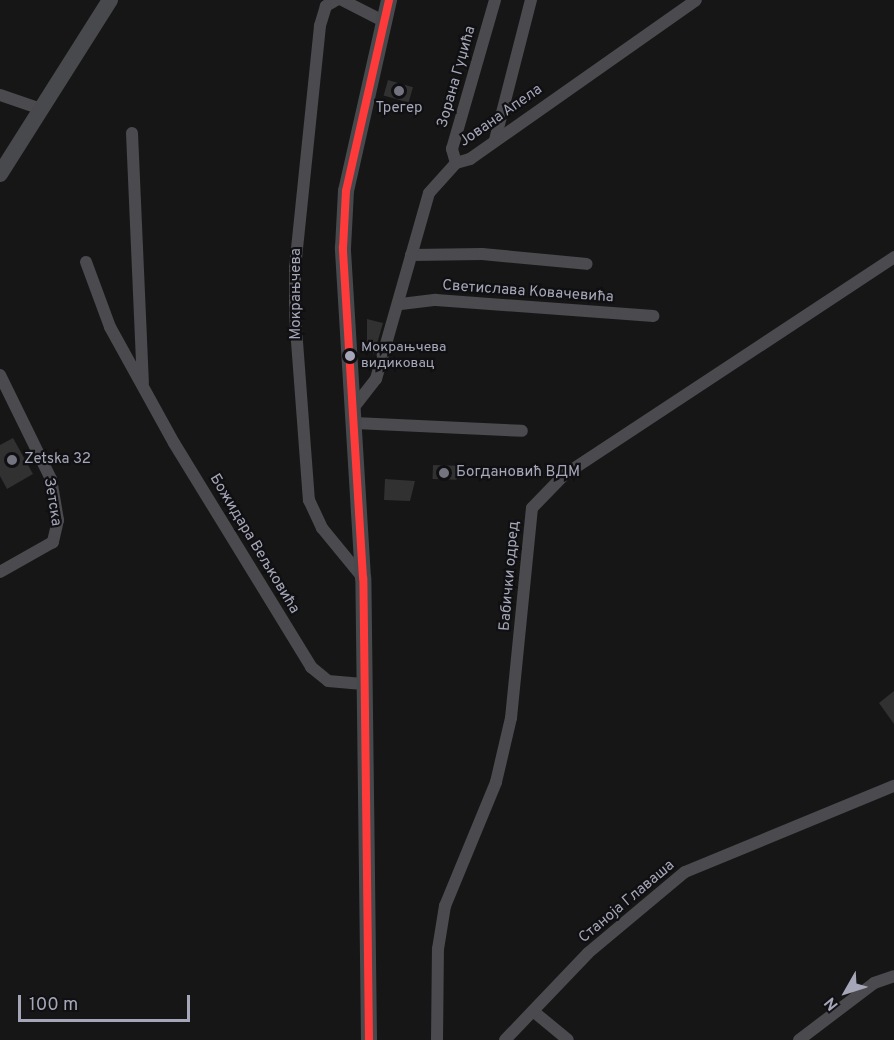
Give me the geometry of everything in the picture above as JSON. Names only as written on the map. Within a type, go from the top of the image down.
[{"type":"street","points":[[0,174],[110,0]]},
{"type":"street","name":"Мокрањчева","points":[[336,0],[326,6],[320,26],[295,266],[295,315],[309,500],[322,528],[363,578]]},
{"type":"street","points":[[342,0],[383,21]]},
{"type":"street","points":[[369,1040],[363,578],[355,415],[343,248],[346,191],[389,0]]},
{"type":"street","name":"Зорана Гуџића","points":[[456,163],[452,149],[495,0]]},
{"type":"street","points":[[495,140],[531,0]]},
{"type":"street","name":"Јована Апела","points":[[355,415],[376,379],[401,304],[421,205],[456,163],[470,159],[696,0]]},
{"type":"street","points":[[0,95],[41,109]]},
{"type":"street","name":"Божидара Вељковића","points":[[132,133],[143,387]]},
{"type":"street","points":[[411,255],[482,254],[587,264]]},
{"type":"street","name":"Бабички одред","points":[[437,1040],[444,906],[496,782],[509,730],[532,508],[564,475],[894,257]]},
{"type":"street","name":"Божидара Вељковића","points":[[86,262],[110,327],[143,387],[311,667],[328,681],[363,684]]},
{"type":"street","name":"Светислава Ковачевића","points":[[401,304],[436,300],[653,316]]},
{"type":"street","name":"Зетска","points":[[0,375],[51,479],[58,520],[53,542],[0,572]]},
{"type":"street","points":[[355,415],[522,430]]},
{"type":"street","name":"Станоја Главаша","points":[[505,1040],[588,953],[685,872],[894,786]]},
{"type":"street","points":[[799,1040],[874,982],[894,976]]},
{"type":"street","points":[[533,1011],[568,1040]]},
{"type":"building","name":"Трегер","points":[[388,80],[413,87],[409,103],[384,95]]},
{"type":"building","points":[[367,319],[383,323],[374,354],[367,349]]},
{"type":"building","name":"Zetska 32","points":[[13,438],[33,474],[7,489],[0,476],[0,445]]},
{"type":"building","name":"Богдановић ВДМ","points":[[433,465],[457,466],[456,480],[433,479]]},
{"type":"building","points":[[385,479],[415,481],[410,501],[384,500]]},
{"type":"building","points":[[894,691],[894,724],[879,703]]},
{"type":"transit line","points":[[369,1040],[363,578],[343,248],[346,191],[389,0]]},
{"type":"place","name":"Трегер","points":[[399,91]]},
{"type":"place","name":"Мокрањчева видиковац","points":[[350,356]]},
{"type":"place","name":"Zetska 32","points":[[12,460]]},
{"type":"place","name":"Богдановић ВДМ","points":[[444,473]]}]
